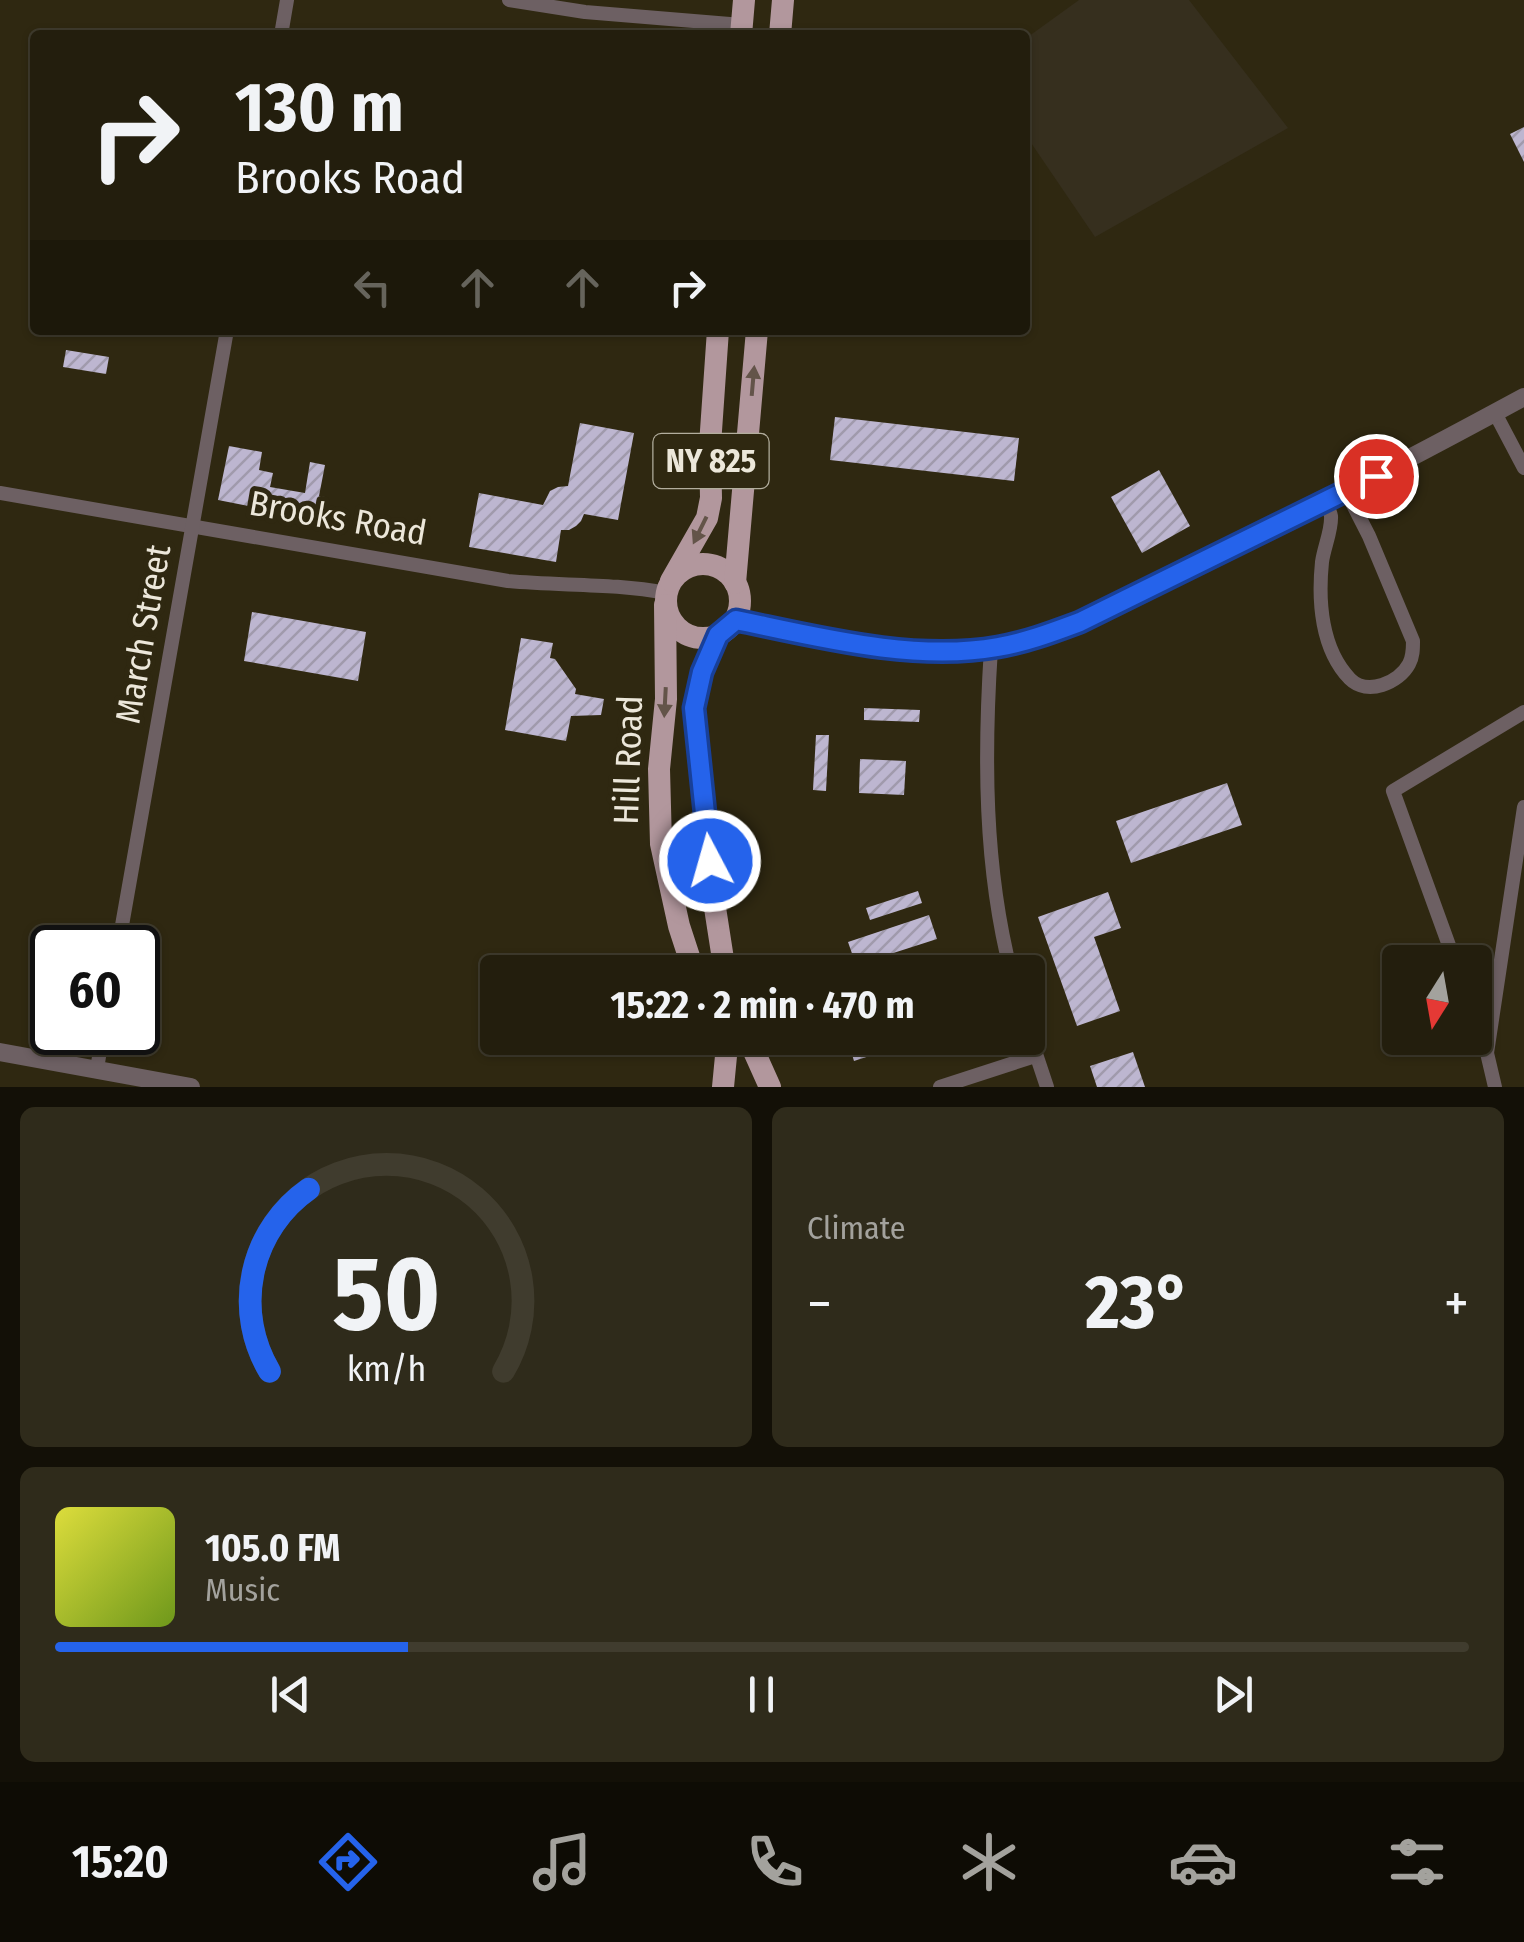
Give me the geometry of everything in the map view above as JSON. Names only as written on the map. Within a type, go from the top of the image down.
[{"type":"main road","points":[[741,30],[744,0]]},
{"type":"main road","points":[[780,30],[783,0]]},
{"type":"main road","name":"NY 825","points":[[667,593],[707,518],[712,498],[710,445],[718,335]]},
{"type":"main road","name":"NY 825","points":[[727,627],[740,607],[735,582],[757,335]]},
{"type":"main road","points":[[727,627],[707,638],[684,634],[674,626],[667,593],[679,572],[703,564],[716,566],[735,582]]},
{"type":"main road","name":"Hill Road","points":[[667,593],[661,844],[688,955]]},
{"type":"main road","name":"Hill Road","points":[[722,955],[694,708],[702,672],[727,627]]},
{"type":"main road","points":[[723,1087],[726,1055]]},
{"type":"main road","points":[[756,1055],[770,1087]]},
{"type":"street","points":[[282,30],[287,0]]},
{"type":"street","points":[[508,0],[741,30]]},
{"type":"street","name":"March Street","points":[[122,925],[226,335]]},
{"type":"street","points":[[727,627],[941,651],[991,648],[1036,638],[1080,622],[1326,501],[1524,397]]},
{"type":"street","points":[[1495,413],[1524,468]]},
{"type":"street","points":[[1326,501],[1331,517],[1322,561],[1321,602],[1330,644],[1339,665],[1353,682],[1366,688],[1382,685],[1402,674],[1409,665],[1413,641],[1346,491]]},
{"type":"street","name":"Brooks Road","points":[[0,493],[508,581],[636,587],[667,593]]},
{"type":"street","points":[[991,648],[988,801],[994,878],[1008,955]]},
{"type":"street","points":[[1448,945],[1392,791],[1524,712]]},
{"type":"street","points":[[1492,1020],[1524,807]]},
{"type":"street","points":[[0,1052],[190,1087]]},
{"type":"street","points":[[97,1069],[99,1055]]},
{"type":"street","points":[[1487,1055],[1495,1087]]},
{"type":"street","points":[[940,1087],[1035,1056],[1047,1087]]},
{"type":"shaded area","points":[[1079,0],[1189,0],[1288,128],[1095,237],[1030,141],[1030,35]]},
{"type":"building","points":[[1524,127],[1524,162],[1510,134]]},
{"type":"building","points":[[66,350],[109,357],[106,374],[63,367]]},
{"type":"building","points":[[835,417],[1019,438],[1014,481],[830,460]]},
{"type":"building","points":[[580,423],[634,433],[618,520],[584,514],[576,526],[561,530],[556,562],[469,547],[479,493],[543,505],[550,491],[568,486]]},
{"type":"building","points":[[229,446],[262,452],[259,470],[273,473],[270,487],[305,493],[310,462],[325,465],[319,496],[325,497],[321,520],[218,500]]},
{"type":"building","points":[[1159,470],[1190,526],[1142,553],[1111,497]]},
{"type":"building","points":[[252,612],[366,632],[358,681],[244,661]]},
{"type":"building","points":[[521,638],[553,643],[550,658],[555,659],[576,689],[575,694],[604,699],[601,715],[571,716],[566,741],[505,730]]},
{"type":"building","points":[[864,708],[920,710],[919,722],[864,720]]},
{"type":"building","points":[[816,735],[829,735],[826,791],[813,790]]},
{"type":"building","points":[[860,759],[906,761],[904,795],[859,793]]},
{"type":"building","points":[[1227,783],[1242,825],[1131,863],[1116,821]]},
{"type":"building","points":[[918,891],[922,903],[870,920],[866,908]]},
{"type":"building","points":[[1108,892],[1121,928],[1094,937],[1120,1011],[1077,1026],[1038,917]]},
{"type":"building","points":[[929,915],[937,939],[887,955],[853,955],[848,942]]},
{"type":"building","points":[[1133,1052],[1145,1087],[1097,1087],[1090,1066]]},
{"type":"route","points":[[710,861],[694,708],[702,672],[718,635],[736,620],[876,646],[941,651],[995,648],[1080,622],[1376,476]]}]
